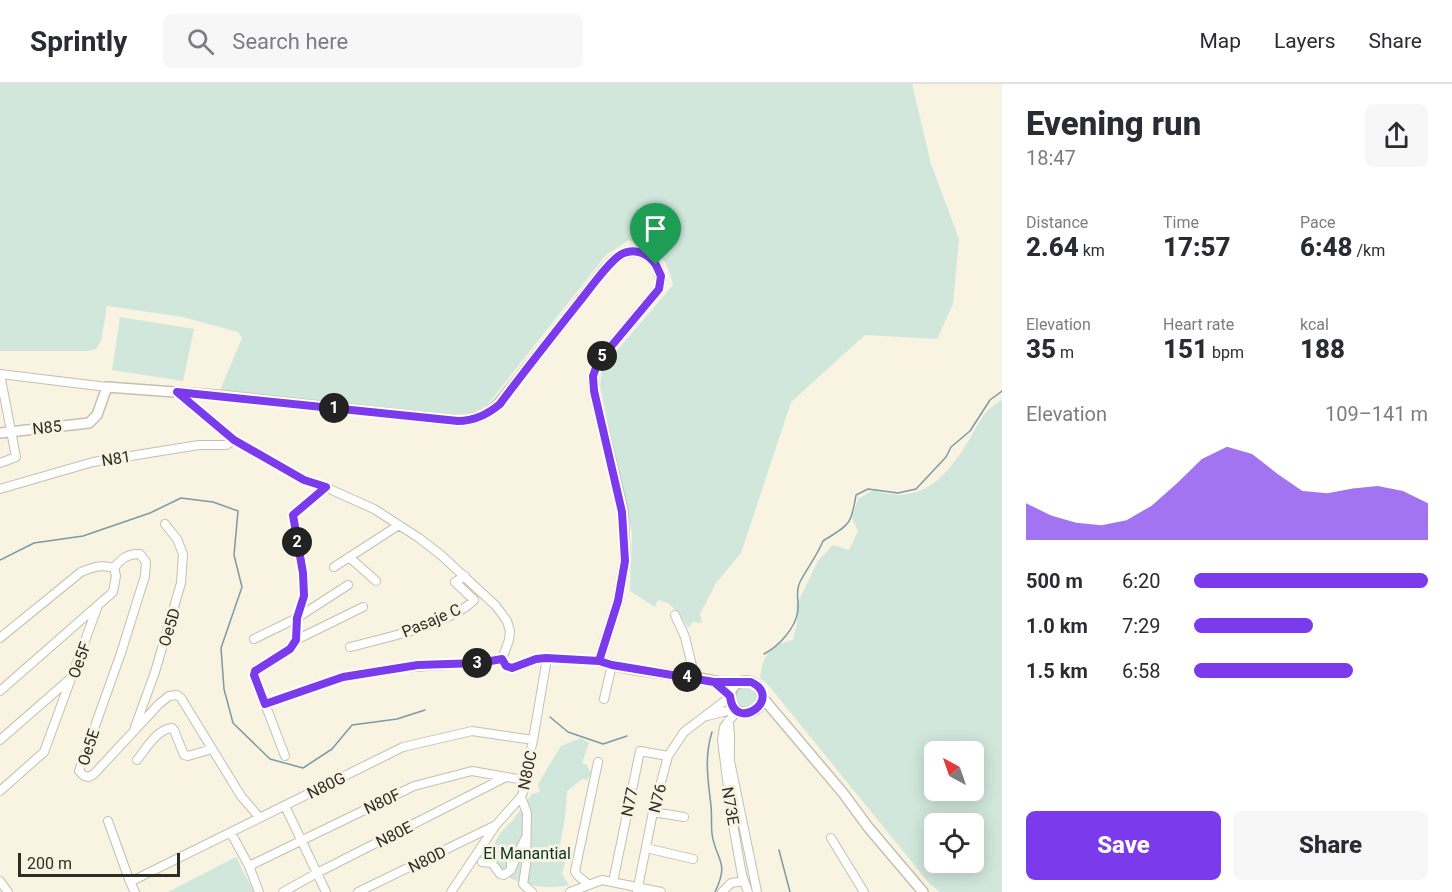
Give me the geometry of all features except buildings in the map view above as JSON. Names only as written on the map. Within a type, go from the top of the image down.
[{"type":"main road","points":[[107,387],[458,421],[469,420],[484,415],[500,404],[619,255],[631,251],[646,255],[652,259],[659,270],[661,283],[659,289],[598,362],[593,376],[594,391],[622,512],[625,561],[618,601],[599,661],[714,682],[739,683]]},
{"type":"main road","name":"N85","points":[[0,433],[89,423],[94,419],[107,387]]},
{"type":"main road","points":[[730,697],[734,686],[739,683],[746,681],[756,684],[762,697],[775,714],[923,892]]},
{"type":"main road","points":[[714,682],[730,697],[736,710],[743,713],[757,710],[762,697]]},
{"type":"main road","points":[[757,710],[775,714]]},
{"type":"street","points":[[0,463],[16,457],[0,374],[107,387]]},
{"type":"street","points":[[177,392],[234,440],[304,480],[326,487],[374,509],[427,543],[496,606],[507,621],[510,631],[509,640],[502,659],[506,666],[512,668],[536,659],[546,658],[599,661]]},
{"type":"street","name":"N81","points":[[0,489],[93,462],[199,445],[226,445],[234,440]]},
{"type":"street","points":[[296,640],[297,618],[304,596],[303,573],[293,515],[326,487]]},
{"type":"street","name":"Oe5D","points":[[133,731],[155,672],[182,583],[183,554],[177,539],[165,524]]},
{"type":"street","points":[[334,567],[399,525]]},
{"type":"street","name":"Oe5E","points":[[114,568],[120,560],[132,554],[140,555],[146,562],[145,576],[121,653],[79,767],[81,774],[89,777],[94,774],[159,704],[170,696],[177,695],[241,796],[259,818]]},
{"type":"street","points":[[349,557],[376,581]]},
{"type":"street","points":[[0,638],[81,572],[95,566],[106,565],[114,568]]},
{"type":"street","name":"Oe5F","points":[[0,791],[41,755],[97,608],[113,592],[116,576],[114,568]]},
{"type":"street","name":"Pasaje C","points":[[350,647],[405,633],[461,610],[474,600],[455,582],[465,576]]},
{"type":"street","points":[[254,639],[297,618],[348,585]]},
{"type":"street","points":[[285,756],[254,675],[255,671],[290,649],[296,640],[363,607]]},
{"type":"street","points":[[0,691],[97,608]]},
{"type":"street","points":[[675,615],[685,637],[695,678]]},
{"type":"street","name":"N80C","points":[[445,892],[453,890],[496,825],[521,797],[546,658]]},
{"type":"street","points":[[265,704],[343,677],[418,665],[479,663],[502,659]]},
{"type":"street","points":[[604,699],[612,665]]},
{"type":"street","points":[[0,740],[73,676]]},
{"type":"street","name":"N76","points":[[638,890],[653,812],[668,756],[684,732],[730,697]]},
{"type":"street","name":"N76","points":[[703,718],[736,710]]},
{"type":"street","name":"N73E","points":[[736,710],[728,720],[722,734],[757,892]]},
{"type":"street","points":[[137,760],[167,728],[174,730],[184,755],[188,756],[212,749]]},
{"type":"street","name":"N80G","points":[[130,882],[403,747],[471,731],[533,740]]},
{"type":"street","name":"N77","points":[[614,882],[640,751],[668,756]]},
{"type":"street","name":"N73E","points":[[727,761],[732,819],[748,892]]},
{"type":"street","points":[[589,885],[575,871],[598,762]]},
{"type":"street","name":"N80F","points":[[249,866],[414,786],[472,771],[524,780]]},
{"type":"street","name":"N80E","points":[[283,892],[506,777]]},
{"type":"street","points":[[521,797],[527,813],[526,865],[523,884],[532,892]]},
{"type":"street","points":[[285,806],[326,892]]},
{"type":"street","points":[[653,812],[684,817]]},
{"type":"street","points":[[732,819],[741,817]]},
{"type":"street","points":[[108,821],[135,892]]},
{"type":"street","name":"N80D","points":[[358,892],[496,825]]},
{"type":"street","points":[[734,830],[743,828]]},
{"type":"street","points":[[231,833],[249,866],[259,892]]},
{"type":"street","points":[[482,862],[492,863],[500,874],[504,875],[527,834]]},
{"type":"street","points":[[831,838],[864,892]]},
{"type":"street","points":[[646,848],[693,859]]},
{"type":"street","points":[[570,892],[602,880],[638,890],[661,892]]},
{"type":"street","points":[[0,881],[8,892]]},
{"type":"street","points":[[722,892],[731,883],[744,881]]},
{"type":"green space","points":[[0,84],[912,84],[931,164],[959,239],[953,304],[937,339],[865,335],[791,402],[741,553],[716,583],[700,614],[702,623],[693,622],[688,628],[676,610],[668,604],[658,600],[655,607],[630,591],[632,533],[600,386],[602,370],[609,360],[673,285],[667,266],[654,251],[629,240],[606,255],[488,404],[473,413],[445,415],[220,390],[242,338],[238,332],[183,317],[107,306],[101,341],[96,349],[88,351],[0,351]]},
{"type":"green space","points":[[120,317],[194,329],[183,381],[112,370]]},
{"type":"green space","points":[[1002,400],[1002,892],[940,892],[929,883],[769,686],[760,678],[763,663],[769,652],[793,640],[797,624],[796,606],[818,561],[833,545],[849,550],[858,531],[852,518],[858,499],[873,490],[888,494],[914,493],[935,482],[953,463],[989,410]]},
{"type":"green space","points":[[747,686],[755,690],[759,698],[755,706],[747,710],[739,706],[735,698],[739,690]]},
{"type":"green space","name":"El Manantial","points":[[581,738],[589,743],[582,763],[587,765],[591,774],[587,780],[582,779],[567,791],[560,845],[561,860],[565,862],[562,874],[569,885],[535,886],[513,880],[482,864],[501,832],[532,794],[540,792],[538,784],[561,746]]},
{"type":"green space","points":[[236,857],[254,892],[168,892]]},
{"type":"waterway","points":[[764,654],[781,641],[790,630],[797,617],[797,593],[800,582],[823,541],[847,524],[856,495],[868,489],[898,493],[916,489],[946,457],[951,447],[970,431],[990,400],[1002,391]]},
{"type":"waterway","points":[[0,560],[34,543],[83,536],[150,513],[181,498],[213,502],[238,511],[234,555],[242,587],[221,648],[224,689],[233,723],[270,759],[303,768],[332,749],[352,725],[397,719],[425,710]]},
{"type":"waterway","points":[[550,717],[568,732],[603,744],[627,736]]},
{"type":"waterway","points":[[712,732],[707,760],[712,834],[722,867],[715,892]]},
{"type":"waterway","points":[[779,850],[790,892]]},
{"type":"route","points":[[656,265],[652,259],[639,252],[631,251],[619,255],[500,404],[484,415],[469,420],[458,421],[177,392],[234,440],[304,480],[326,487],[293,515],[303,573],[304,596],[297,618],[296,640],[290,649],[255,671],[254,675],[265,704],[343,677],[418,665],[479,663],[502,659],[506,666],[512,668],[536,659],[546,658],[599,661],[661,674],[714,682],[732,684],[751,682],[756,684],[761,692],[761,704],[757,710],[750,713],[737,711],[731,704],[730,696],[714,682],[599,661],[602,645],[618,601],[625,561],[619,494],[594,391],[593,376],[598,362],[656,295],[661,283],[661,276],[656,265]]}]
